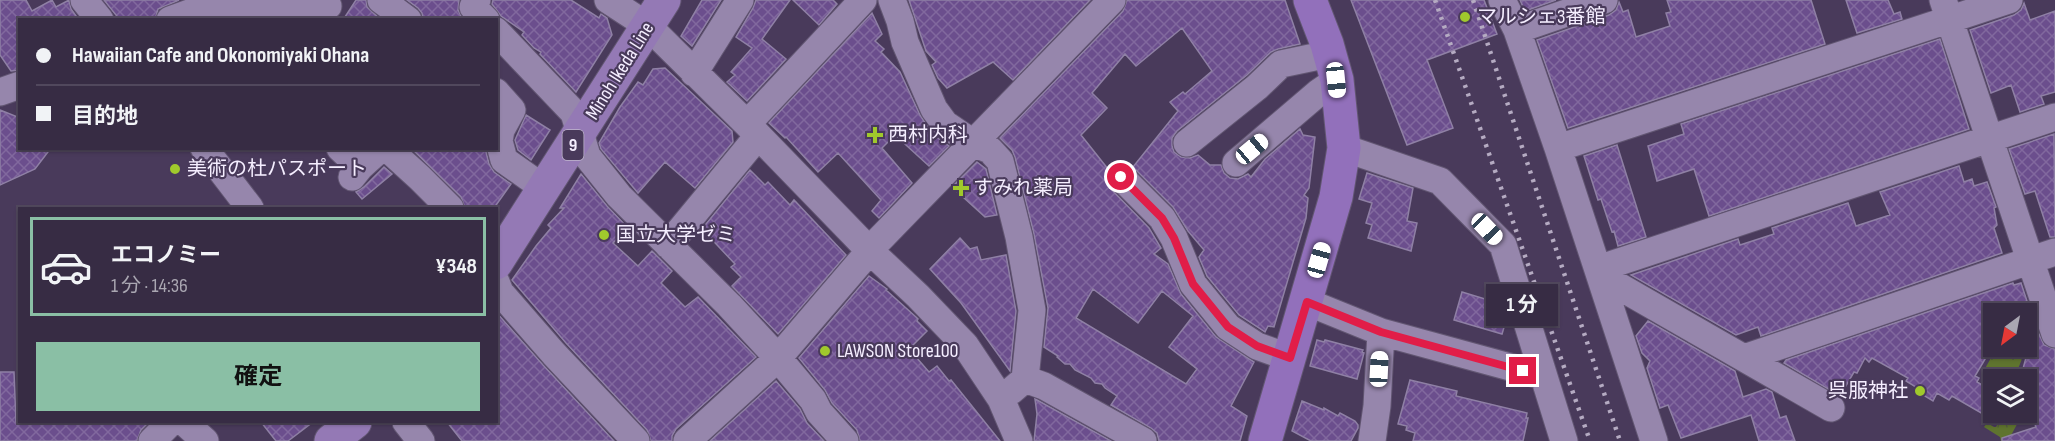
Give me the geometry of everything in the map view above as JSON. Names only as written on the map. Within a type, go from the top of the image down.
[{"type":"highway","points":[[1265,441],[1336,197],[1344,148],[1333,67],[1310,0]]},
{"type":"main road","name":"Minoh Ikeda Line","points":[[498,260],[656,13]]},
{"type":"main road","points":[[331,441],[354,423]]},
{"type":"street","points":[[84,0],[98,18]]},
{"type":"street","points":[[381,0],[405,18]]},
{"type":"street","points":[[477,0],[473,7],[484,18]]},
{"type":"street","points":[[608,0],[656,13],[694,73],[965,345],[1001,399],[1019,441]]},
{"type":"street","points":[[694,73],[740,0]]},
{"type":"street","points":[[668,245],[752,130],[863,0]]},
{"type":"street","points":[[892,0],[905,42],[934,110],[945,124],[990,150],[1000,161],[1019,237],[1032,310],[1025,380],[1001,399]]},
{"type":"street","points":[[879,240],[1112,0]]},
{"type":"street","points":[[1502,0],[1517,30],[1558,148],[1654,441]]},
{"type":"street","points":[[1517,30],[1604,0]]},
{"type":"street","points":[[1558,148],[1946,10],[2009,0]]},
{"type":"street","points":[[176,18],[203,8],[260,4],[326,9]]},
{"type":"street","points":[[1946,10],[1990,139],[2043,256],[2055,334]]},
{"type":"street","points":[[498,33],[574,113],[587,156],[619,196],[729,305],[778,358],[813,400],[819,412],[845,441]]},
{"type":"street","points":[[1187,143],[1257,87],[1281,64],[1333,67],[1318,93],[1236,163]]},
{"type":"street","points":[[0,92],[18,87]]},
{"type":"street","points":[[498,94],[512,110],[501,130],[499,141],[504,160],[545,189]]},
{"type":"street","points":[[1600,272],[2055,117]]},
{"type":"street","points":[[1344,148],[1440,181],[1503,246],[1564,441]]},
{"type":"street","points":[[208,150],[249,207]]},
{"type":"street","points":[[341,150],[356,172],[379,150]]},
{"type":"street","points":[[389,150],[449,207]]},
{"type":"street","points":[[1121,177],[1162,218],[1174,238],[1193,284],[1228,327],[1257,346],[1290,358]]},
{"type":"street","points":[[1763,368],[2043,256]]},
{"type":"street","points":[[687,441],[778,358],[861,261]]},
{"type":"street","points":[[1600,272],[1831,408]]},
{"type":"street","points":[[498,287],[554,354],[636,441]]},
{"type":"street","points":[[1307,302],[1381,332],[1543,376]]},
{"type":"street","points":[[1372,441],[1377,406],[1381,332]]},
{"type":"street","points":[[1025,380],[1044,386],[1143,441]]},
{"type":"street","points":[[152,441],[170,423]]},
{"type":"street","points":[[185,423],[204,441]]},
{"type":"street","points":[[407,423],[421,441]]},
{"type":"green space","points":[[1991,357],[2020,357],[2022,359],[2018,369],[1985,369]]},
{"type":"green space","points":[[1987,423],[1996,427],[1998,423],[2018,423],[2008,441],[2001,441],[2000,437],[1984,427]]},
{"type":"building","points":[[0,0],[26,0],[32,11],[52,0],[56,7],[69,0],[71,9],[78,18],[18,18],[18,70],[11,71],[0,55]]},
{"type":"building","points":[[104,0],[179,0],[158,9],[156,18],[118,18]]},
{"type":"building","points":[[356,0],[366,0],[367,7],[379,18],[344,18]]},
{"type":"building","points":[[407,0],[459,0],[458,10],[462,18],[423,18],[418,8]]},
{"type":"building","points":[[493,0],[571,0],[599,18],[601,14],[607,18],[612,35],[576,92],[540,54],[541,52],[522,35],[524,32],[501,16],[492,4]]},
{"type":"building","points":[[702,0],[721,0],[692,46],[681,36]]},
{"type":"building","points":[[756,0],[790,0],[762,39],[786,59],[747,101],[727,82],[735,75],[731,72],[752,48],[736,37]]},
{"type":"building","points":[[793,0],[833,0],[837,4],[819,25]]},
{"type":"building","points":[[909,0],[1090,0],[1013,80],[993,62],[947,88],[938,78],[932,65],[936,62],[926,51]]},
{"type":"building","points":[[1127,0],[1285,0],[1300,44],[1271,52],[1247,75],[1177,131],[1172,138],[1174,152],[1181,157],[1190,158],[1198,155],[1210,165],[1221,165],[1224,173],[1230,178],[1238,179],[1248,174],[1251,177],[1265,159],[1300,129],[1303,135],[1315,137],[1309,188],[1304,195],[1308,198],[1306,218],[1274,327],[1268,326],[1265,332],[1239,315],[1207,276],[1199,257],[1204,250],[1188,231],[1173,207],[1133,167],[1178,111],[1170,102],[1183,92],[1185,94],[1212,71],[1182,28],[1136,66],[1125,54],[1092,93],[1107,108],[1081,135],[1108,169],[1106,180],[1110,188],[1149,228],[1161,248],[1154,254],[1168,264],[1181,294],[1216,337],[1254,362],[1231,406],[1247,416],[1240,441],[1159,441],[1157,433],[1151,428],[1111,405],[1117,396],[1102,384],[1095,383],[1091,378],[1075,370],[1070,364],[1065,364],[1058,356],[1044,347],[1048,308],[1034,234],[1015,157],[1012,150],[1000,138],[1123,11]],"holes":[[[1093,289],[1138,323],[1162,291],[1193,316],[1169,347],[1197,369],[1186,384],[1076,318]]]},
{"type":"building","points":[[1351,0],[1484,0],[1497,34],[1427,60],[1453,128],[1407,145]]},
{"type":"building","points":[[1520,0],[1556,0],[1525,11]]},
{"type":"building","points":[[1667,0],[1811,0],[1825,44],[1568,128],[1537,40],[1609,15],[1616,10],[1619,2],[1623,12],[1628,10],[1636,37],[1670,26],[1666,13],[1671,12]]},
{"type":"building","points":[[1846,0],[1888,0],[1894,14],[1900,12],[1902,19],[1857,33]]},
{"type":"building","points":[[2024,3],[2030,20],[2055,11],[2055,92],[2041,96],[2044,104],[2020,112],[2011,85],[1991,93],[1970,30],[2014,15],[2021,10]]},
{"type":"building","points":[[872,13],[882,34],[875,41],[884,49],[881,52],[900,72],[920,115],[932,134],[949,146],[929,166],[895,135],[882,148],[912,183],[879,218],[872,211],[881,200],[838,153],[818,172],[786,137],[769,123]]},
{"type":"building","points":[[1940,39],[1969,129],[1709,216],[1694,169],[1657,181],[1648,146],[1684,134],[1681,124]]},
{"type":"building","points":[[665,68],[732,131],[733,142],[695,188],[665,162],[638,193],[601,149],[599,143],[638,82],[643,85],[653,69]]},
{"type":"building","points":[[0,110],[18,117],[18,150],[49,150],[35,169],[0,185]]},
{"type":"building","points":[[526,115],[550,130],[531,160],[518,150],[515,140]]},
{"type":"building","points":[[2054,134],[2055,237],[2050,237],[2035,191],[2025,194],[2009,149]]},
{"type":"building","points":[[1617,145],[1646,237],[1618,246],[1601,199],[1598,200],[1584,156]]},
{"type":"building","points":[[413,150],[486,150],[494,172],[511,184],[495,207],[465,207],[461,197]]},
{"type":"building","points":[[977,162],[986,169],[997,215],[985,217],[952,187]]},
{"type":"building","points":[[1959,166],[1964,182],[1972,179],[1974,186],[1987,182],[1996,207],[1994,208],[1997,225],[1994,228],[2002,253],[1761,336],[1758,327],[1736,335],[1631,275],[1738,239],[1740,245],[1774,234],[1772,228],[1848,203],[1856,226],[1890,215],[1880,192]]},
{"type":"building","points":[[384,167],[392,174],[362,199],[356,192]]},
{"type":"building","points":[[750,170],[765,185],[768,182],[790,205],[794,200],[846,255],[778,334],[732,286],[741,277],[731,267],[735,264],[702,229]]},
{"type":"building","points":[[1367,173],[1413,188],[1407,221],[1417,223],[1411,251],[1368,238],[1372,225],[1366,223],[1372,203],[1359,199]]},
{"type":"building","points":[[581,174],[628,228],[613,243],[638,266],[652,251],[672,271],[661,283],[685,307],[698,297],[756,357],[676,429],[672,441],[651,441],[647,430],[566,343],[512,280],[551,228],[548,225],[564,208],[560,208]]},
{"type":"building","points":[[960,238],[970,249],[977,247],[981,260],[1006,255],[1016,311],[1010,371],[961,303],[930,269]]},
{"type":"building","points":[[869,276],[887,289],[927,331],[909,349],[929,372],[937,366],[949,381],[951,380],[1000,441],[860,441],[857,430],[832,403],[825,390],[799,358]]},
{"type":"building","points":[[2013,283],[2014,285],[2021,283],[2027,301],[1983,303],[1983,357],[1986,357],[1975,376],[1979,378],[1977,382],[1983,386],[1983,414],[1952,396],[1949,400],[1937,393],[1933,401],[1915,390],[1916,387],[1906,381],[1908,378],[1872,358],[1869,362],[1865,358],[1840,396],[1784,363],[1786,360]]},
{"type":"building","points":[[1462,292],[1505,305],[1508,314],[1502,334],[1454,320]]},
{"type":"building","points":[[498,314],[614,441],[462,441],[448,423],[498,423]]},
{"type":"building","points":[[1648,321],[1735,371],[1743,397],[1766,389],[1772,392],[1780,418],[1786,416],[1795,441],[1759,441],[1751,415],[1681,438],[1668,405],[1660,408],[1647,368],[1650,361],[1642,353],[1636,336]]},
{"type":"building","points":[[2037,329],[2044,345],[2055,349],[2055,441],[2002,441],[2002,438],[2036,427],[2037,369],[2023,369],[2026,357],[2037,357]]},
{"type":"building","points":[[1317,340],[1363,350],[1357,379],[1310,366]]},
{"type":"building","points":[[0,372],[14,372],[16,422],[18,423],[148,423],[141,430],[137,441],[0,441]]},
{"type":"building","points":[[1410,380],[1457,391],[1456,396],[1527,413],[1523,441],[1413,441],[1415,433],[1406,430],[1407,426],[1398,424]]},
{"type":"building","points":[[776,381],[800,409],[807,423],[824,441],[710,441]]},
{"type":"building","points":[[1035,399],[1111,441],[1034,441],[1037,414]]},
{"type":"building","points":[[1302,401],[1324,410],[1324,408],[1338,416],[1340,413],[1355,421],[1358,428],[1351,441],[1311,441],[1292,431]]},
{"type":"building","points":[[262,423],[312,423],[288,441],[276,441]]},
{"type":"railway","points":[[1435,0],[1590,441]]},
{"type":"railway","points":[[1473,0],[1620,441]]},
{"type":"place","name":"マルシェ3番館","points":[[1465,17]]},
{"type":"place","name":"西村内科","points":[[875,135]]},
{"type":"place","name":"美術の杜パスポート","points":[[175,169]]},
{"type":"place","name":"すみれ薬局","points":[[961,188]]},
{"type":"place","name":"国立大学ゼミ","points":[[604,235]]},
{"type":"place","name":"LAWSON Store100","points":[[825,351]]},
{"type":"place","name":"呉服神社","points":[[1920,391]]},
{"type":"route","points":[[1121,177],[1162,218],[1174,238],[1193,284],[1228,327],[1257,346],[1290,358],[1307,302],[1381,332],[1523,371]]}]
